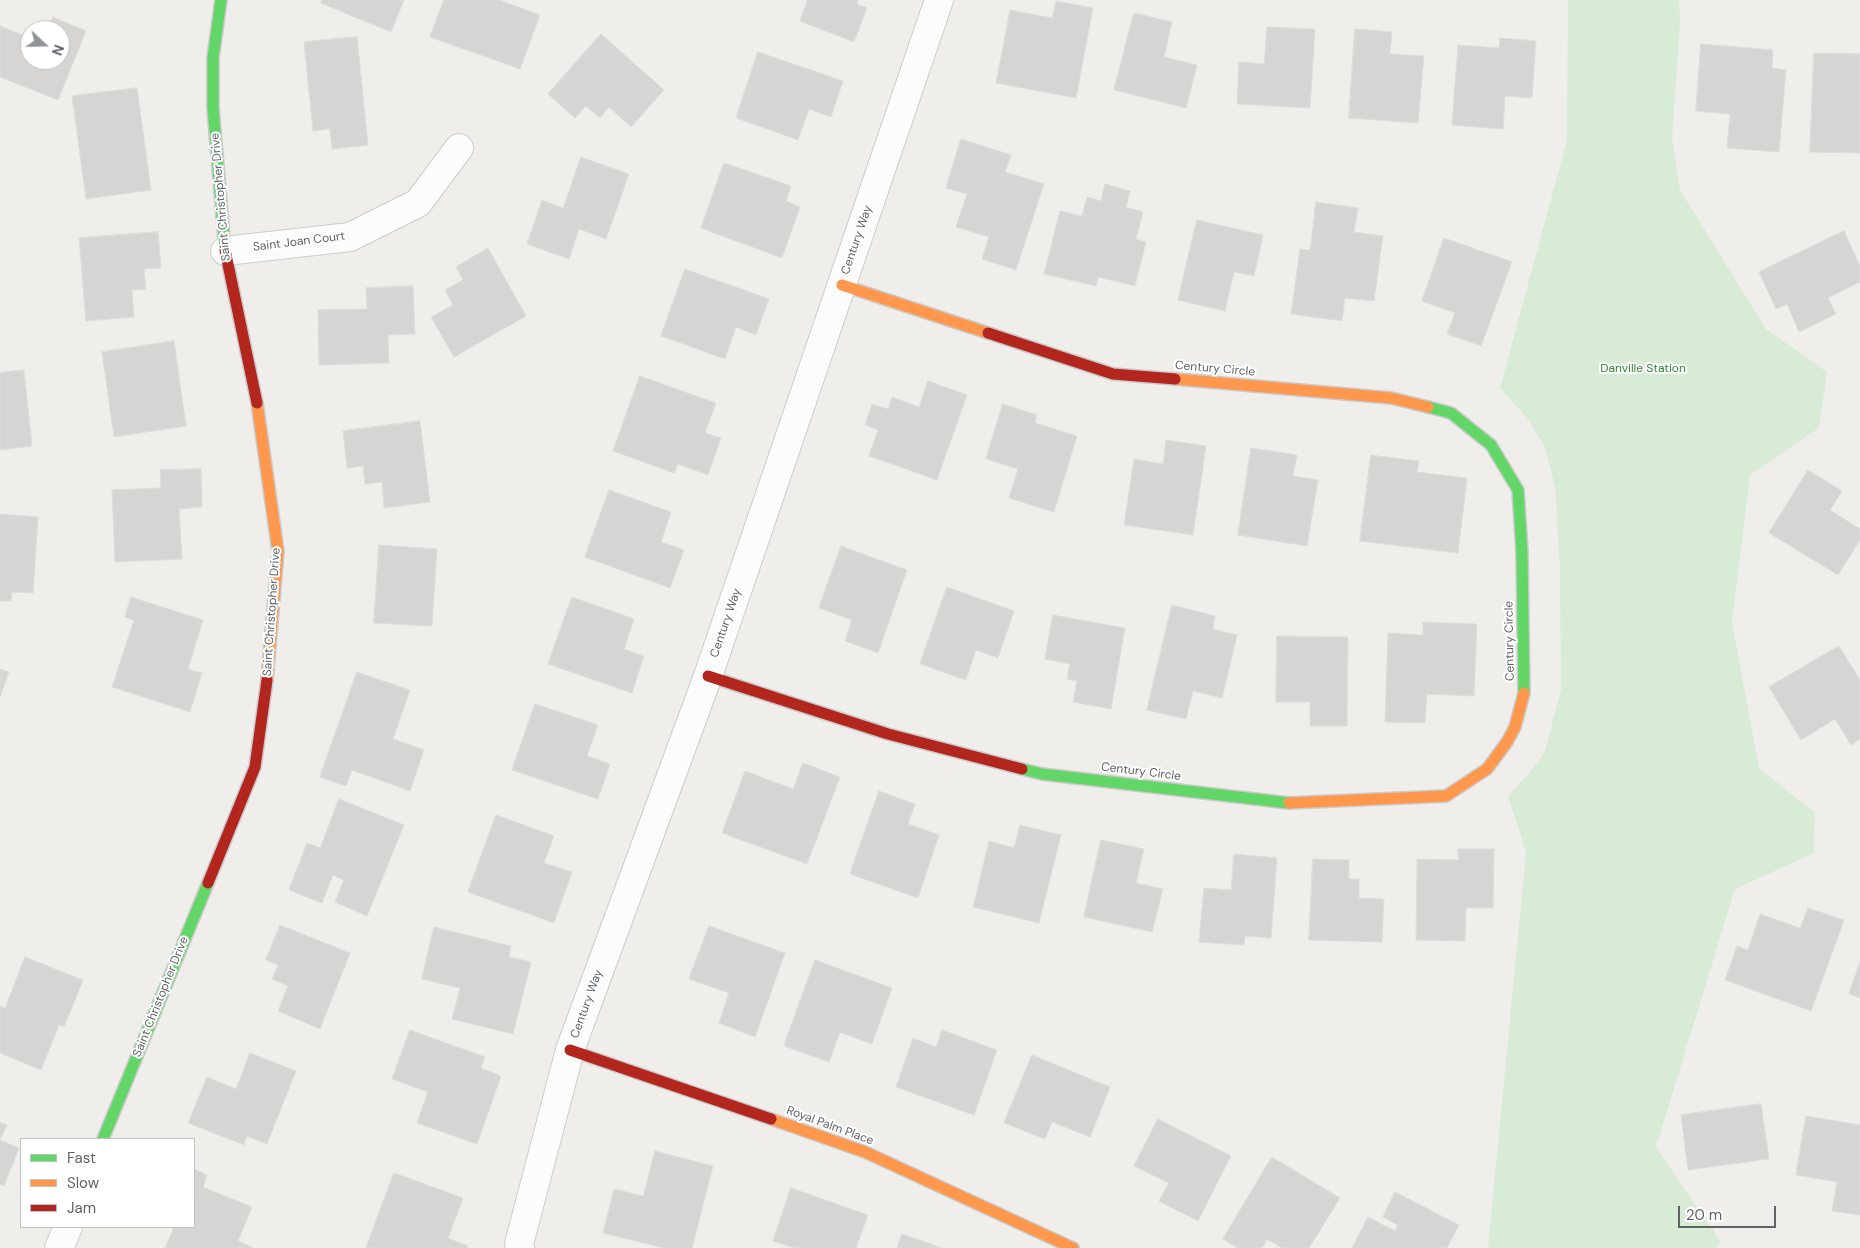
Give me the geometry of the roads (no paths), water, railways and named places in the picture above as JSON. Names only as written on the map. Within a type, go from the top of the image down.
[{"type":"street","name":"Century Way","points":[[520,1248],[519,1244],[570,1050],[708,676],[939,0]]},
{"type":"street","name":"Saint Christopher Drive","points":[[104,1138],[255,767],[270,657],[278,551],[256,398],[225,251],[213,108],[213,58],[217,1]]},
{"type":"street","name":"Saint Joan Court","points":[[225,251],[350,237],[418,203],[459,148]]},
{"type":"street","name":"Century Circle","points":[[708,676],[888,734],[1042,774],[1290,802],[1446,796],[1488,769],[1515,727],[1524,693],[1525,677],[1522,552],[1518,490],[1492,445],[1451,413],[1391,398],[1113,374],[842,285]]},
{"type":"street","name":"Royal Palm Place","points":[[570,1050],[866,1152],[1073,1248]]},
{"type":"street","points":[[59,1248],[68,1228]]},
{"type":"park label","name":"Danville Station","points":[[1643,369]]}]
